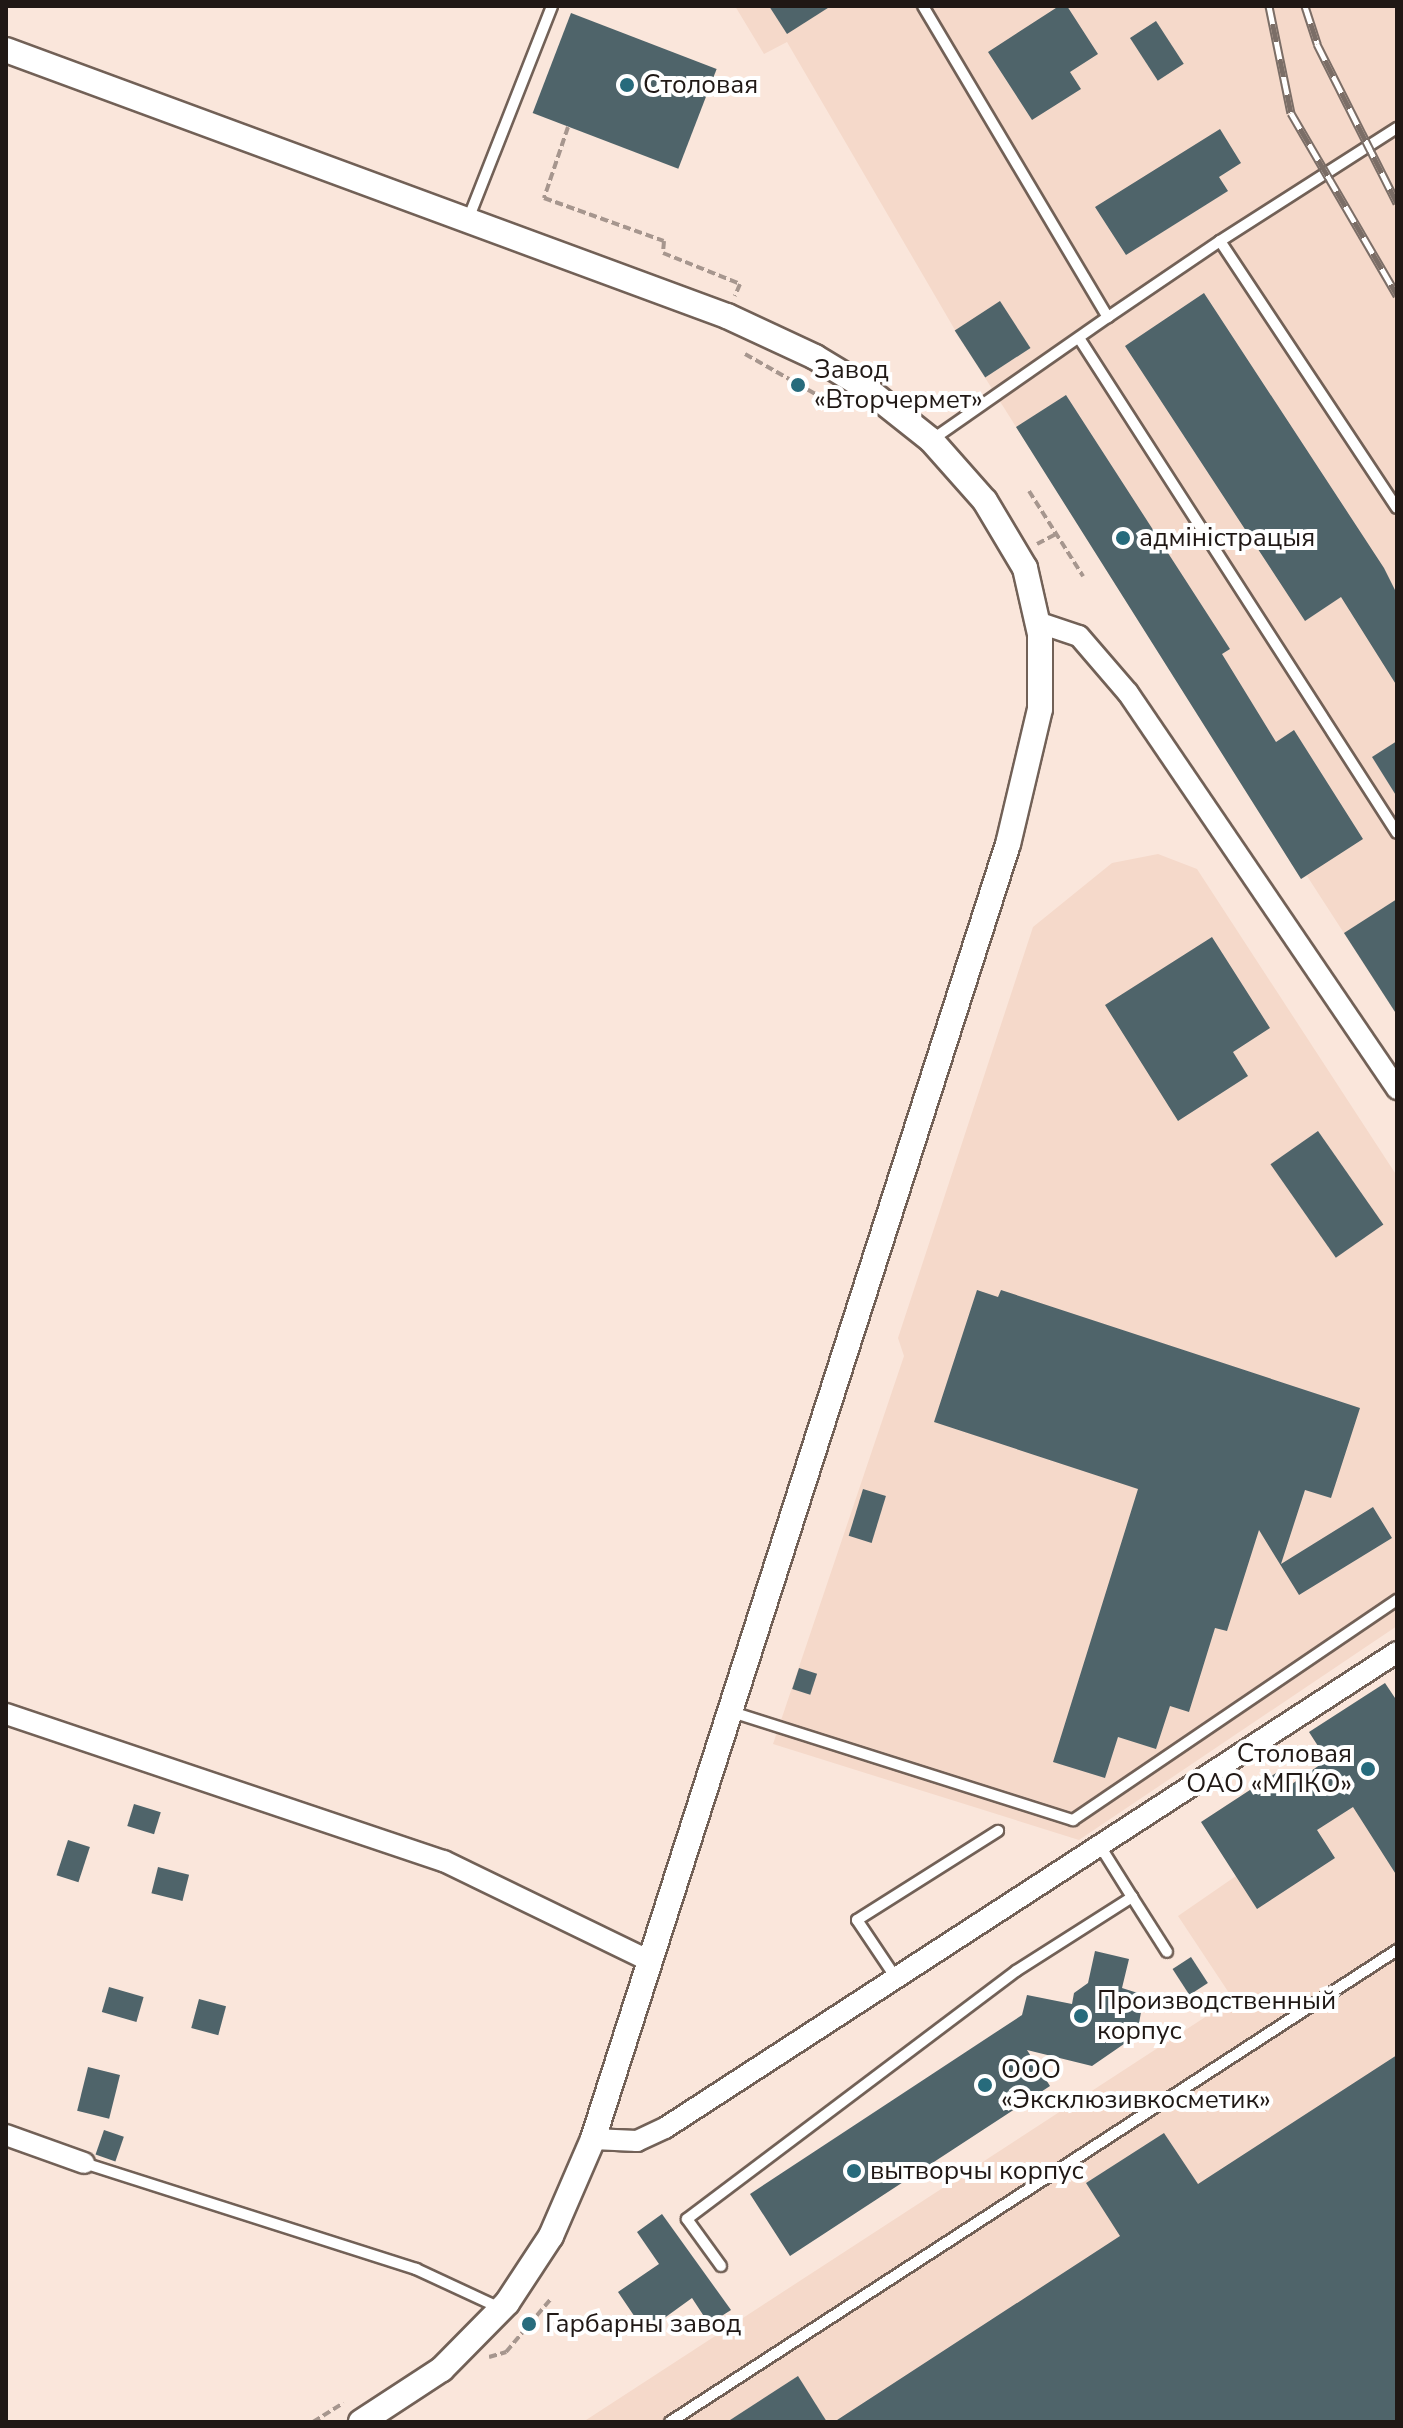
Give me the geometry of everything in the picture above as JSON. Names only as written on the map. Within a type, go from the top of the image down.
[{"type":"street","points":[[6,50],[466,224],[727,316],[839,371],[931,440],[985,501],[1025,568],[1037,622],[1040,709],[1008,844],[593,2139],[551,2236],[502,2309],[442,2369],[361,2422]]},
{"type":"street","points":[[1037,622],[1079,636],[1128,693],[1397,1089]]},
{"type":"street","points":[[593,2139],[637,2141],[665,2128],[1397,1652]]},
{"type":"street","points":[[6,1714],[444,1861],[553,1909],[650,1961]]},
{"type":"street","points":[[6,2135],[84,2163]]},
{"type":"lane","points":[[466,224],[552,6]]},
{"type":"lane","points":[[923,6],[1108,317]]},
{"type":"lane","points":[[931,440],[1220,241],[1397,128]]},
{"type":"lane","points":[[1220,241],[1397,508]]},
{"type":"lane","points":[[1079,338],[1397,833]]},
{"type":"lane","points":[[730,1711],[1073,1820],[1397,1600]]},
{"type":"lane","points":[[896,1978],[857,1920],[998,1831]]},
{"type":"lane","points":[[1100,1846],[1167,1952]]},
{"type":"lane","points":[[721,2266],[687,2219],[1016,1971],[1132,1897]]},
{"type":"lane","points":[[670,2422],[1397,1950]]},
{"type":"lane","points":[[84,2163],[416,2269],[502,2309]]},
{"type":"path","points":[[568,127],[544,198],[664,241],[663,253],[740,284],[727,316]]},
{"type":"path","points":[[731,345],[819,396]]},
{"type":"path","points":[[1029,491],[1083,576]]},
{"type":"path","points":[[506,2352],[550,2300]]},
{"type":"shaded area","name":"Завод «Вторчермет»","points":[[735,6],[1397,6],[1397,1015],[1307,876],[1301,879],[955,330],[787,42],[764,54]]},
{"type":"shaded area","points":[[1158,854],[1197,869],[1397,1176],[1397,1626],[1079,1840],[773,1744],[904,1356],[898,1338],[1033,927],[1112,863]]},
{"type":"shaded area","points":[[1385,1683],[1397,1701],[1397,2422],[583,2422],[1233,1999],[1178,1916],[1236,1876],[1201,1822],[1279,1771],[1289,1785],[1327,1761],[1309,1732]]},
{"type":"building","points":[[769,6],[831,6],[787,34]]},
{"type":"building","points":[[1059,6],[1067,6],[1098,54],[1070,72],[1081,89],[1032,120],[988,52]]},
{"type":"building","name":"Столовая","points":[[571,13],[717,69],[678,169],[533,113]]},
{"type":"building","points":[[1156,21],[1184,64],[1158,81],[1130,38]]},
{"type":"building","points":[[1220,129],[1241,163],[1219,177],[1228,191],[1126,255],[1095,207]]},
{"type":"building","points":[[1204,293],[1384,568],[1397,594],[1397,686],[1341,597],[1305,621],[1125,346]]},
{"type":"building","points":[[1000,301],[1030,348],[985,377],[955,330]]},
{"type":"building","points":[[1066,395],[1230,649],[1222,654],[1276,742],[1294,730],[1363,839],[1301,879],[1016,427]]},
{"type":"building","points":[[1397,741],[1397,797],[1372,757]]},
{"type":"building","points":[[1397,899],[1397,1015],[1344,933]]},
{"type":"building","points":[[1212,937],[1270,1028],[1233,1052],[1248,1076],[1178,1121],[1105,1005]]},
{"type":"building","points":[[1318,1131],[1383,1224],[1336,1258],[1270,1164]]},
{"type":"building","points":[[977,1290],[998,1297],[1001,1290],[1360,1408],[1331,1498],[1305,1490],[1281,1564],[1373,1507],[1392,1538],[1299,1595],[1259,1530],[1227,1631],[1215,1628],[1189,1712],[1170,1706],[1156,1749],[1118,1737],[1105,1778],[1053,1762],[1138,1489],[934,1422]]},
{"type":"building","points":[[863,1489],[886,1496],[872,1543],[849,1536]]},
{"type":"building","points":[[799,1668],[817,1674],[810,1695],[792,1689]]},
{"type":"building","points":[[1385,1683],[1397,1701],[1397,1876],[1353,1807],[1317,1830],[1335,1858],[1257,1909],[1201,1822],[1279,1771],[1289,1786],[1327,1760],[1309,1732]]},
{"type":"building","points":[[134,1804],[161,1812],[154,1834],[127,1826]]},
{"type":"building","points":[[68,1840],[90,1847],[78,1882],[57,1875]]},
{"type":"building","points":[[158,1867],[189,1875],[183,1901],[151,1893]]},
{"type":"building","points":[[1095,1951],[1129,1959],[1122,1988],[1144,1995],[1137,2035],[1092,2066],[1027,2050],[1050,2086],[790,2256],[750,2194],[1022,2015],[1027,1995],[1072,2004],[1074,1993],[1088,1983]]},
{"type":"building","points":[[1191,1957],[1208,1983],[1189,1995],[1173,1969]]},
{"type":"building","points":[[109,1987],[144,1997],[136,2022],[102,2012]]},
{"type":"building","points":[[199,1999],[226,2006],[218,2035],[191,2028]]},
{"type":"building","points":[[1397,2055],[1397,2422],[834,2422],[1120,2236],[1086,2183],[1164,2133],[1198,2184]]},
{"type":"building","points":[[88,2067],[120,2075],[109,2119],[77,2111]]},
{"type":"building","points":[[104,2130],[124,2137],[115,2161],[96,2155]]},
{"type":"building","points":[[662,2214],[731,2310],[709,2324],[692,2298],[645,2332],[618,2292],[659,2264],[637,2232]]},
{"type":"building","points":[[798,2376],[827,2422],[727,2422]]},
{"type":"railway","points":[[1269,6],[1291,113],[1397,295]]},
{"type":"railway","points":[[1305,6],[1317,44],[1397,203]]},
{"type":"place","name":"Столовая","points":[[627,85]]},
{"type":"place","name":"Завод «Вторчермет»","points":[[798,385]]},
{"type":"place","name":"адміністрацыя","points":[[1123,538]]},
{"type":"place","name":"Столовая ОАО «МПКО»","points":[[1368,1769]]},
{"type":"place","name":"Производственный корпус","points":[[1081,2016]]},
{"type":"place","name":"ООО «Эксклюзивкосметик»","points":[[985,2085]]},
{"type":"place","name":"вытворчы корпус","points":[[854,2171]]},
{"type":"place","name":"Гарбарны завод","points":[[529,2324]]}]
